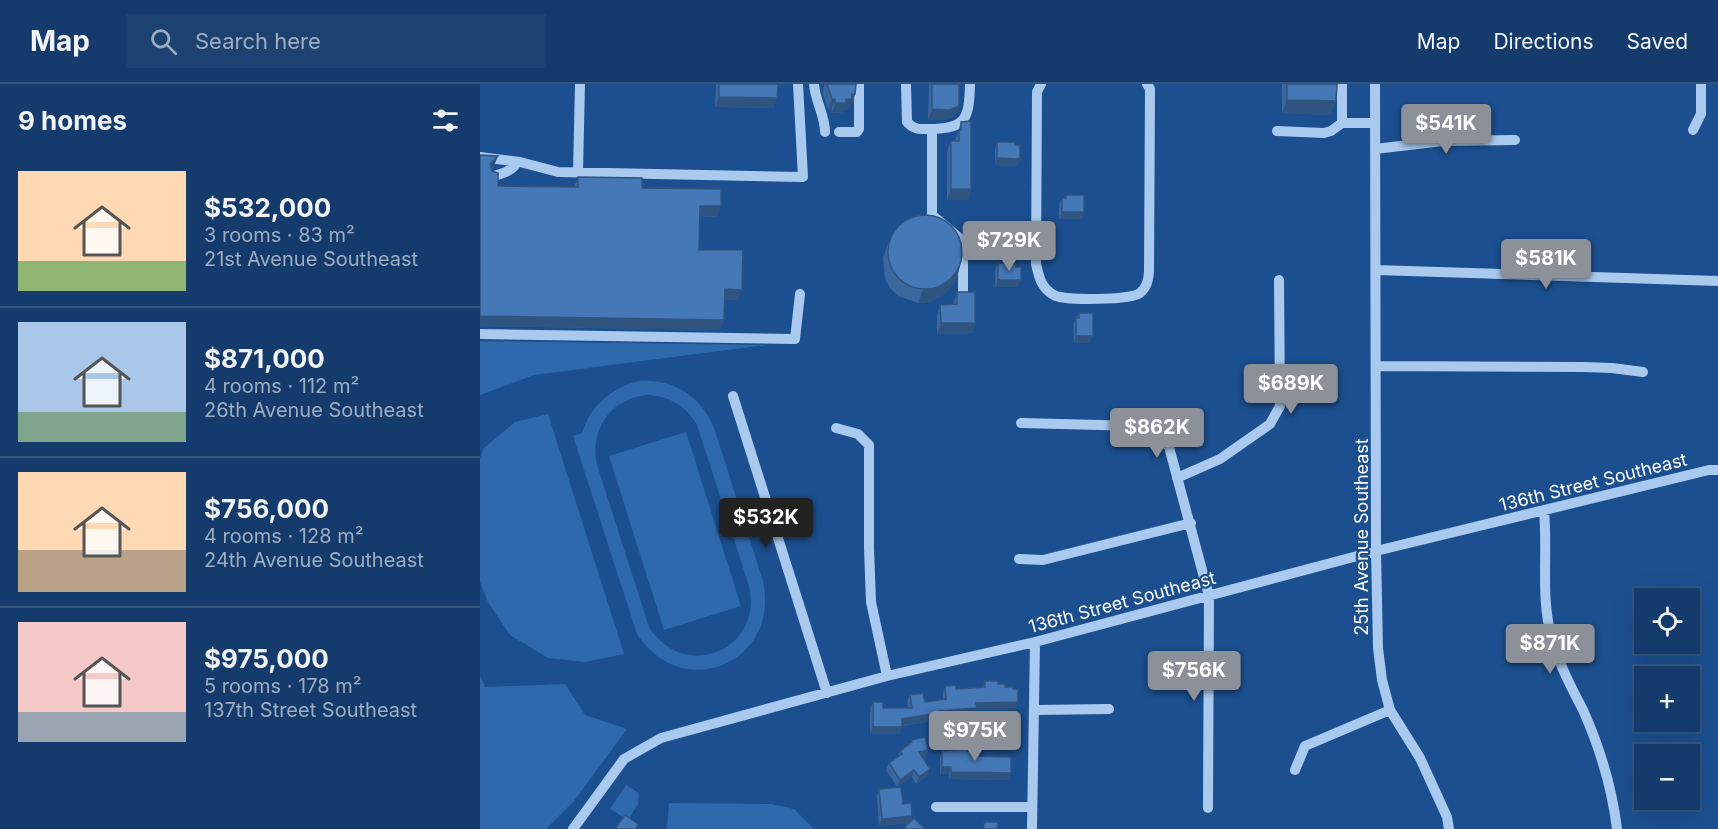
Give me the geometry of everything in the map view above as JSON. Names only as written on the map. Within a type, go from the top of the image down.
[{"type":"street","points":[[578,172],[580,84]]},
{"type":"street","points":[[480,157],[517,162],[558,172],[803,177],[798,84]]},
{"type":"street","points":[[814,84],[815,96],[825,122],[825,132]]},
{"type":"street","points":[[839,132],[857,132],[859,129],[859,84]]},
{"type":"street","points":[[906,84],[907,122],[914,128],[932,129],[947,129],[963,120],[969,106],[970,84]]},
{"type":"street","points":[[1041,84],[1037,92],[1036,264],[1042,285],[1055,297],[1123,299],[1139,295],[1147,286],[1149,272],[1151,139],[1150,89],[1147,84]]},
{"type":"street","points":[[1342,84],[1342,123]]},
{"type":"street","name":"25th Avenue Southeast","points":[[1376,84],[1378,648],[1382,680],[1390,710],[1420,758],[1447,817],[1449,829]]},
{"type":"street","points":[[1693,130],[1701,114],[1701,84]]},
{"type":"street","points":[[1277,131],[1328,132],[1342,123],[1375,123]]},
{"type":"street","points":[[932,129],[932,215],[963,241],[963,296]]},
{"type":"street","points":[[1375,149],[1443,141],[1515,140]]},
{"type":"street","points":[[494,176],[507,172],[517,162]]},
{"type":"street","points":[[1376,270],[1718,281]]},
{"type":"street","points":[[1177,478],[1220,459],[1270,423],[1280,406],[1279,280]]},
{"type":"street","points":[[480,334],[795,339],[800,294]]},
{"type":"street","points":[[1376,366],[1612,368],[1643,372]]},
{"type":"street","points":[[733,396],[827,693]]},
{"type":"street","points":[[1021,423],[1139,426],[1156,435],[1169,447],[1209,596],[1208,808]]},
{"type":"street","points":[[836,428],[858,434],[869,445],[868,548],[871,602],[886,676]]},
{"type":"street","name":"136th Street Southeast","points":[[573,829],[624,759],[661,738],[886,676],[1035,642],[1376,552],[1709,470],[1718,470]]},
{"type":"street","points":[[1544,511],[1546,599],[1551,636],[1602,761],[1617,829]]},
{"type":"street","points":[[1019,558],[1043,560],[1191,523]]},
{"type":"street","points":[[1032,829],[1035,642]]},
{"type":"street","points":[[1034,710],[1109,709]]},
{"type":"street","points":[[1295,770],[1305,746],[1390,710]]},
{"type":"street","points":[[936,807],[1032,807]]},
{"type":"shaded area","points":[[480,341],[766,345],[534,375],[480,395]]},
{"type":"shaded area","points":[[652,381],[664,383],[685,392],[702,407],[714,428],[763,581],[765,610],[757,634],[743,652],[724,664],[701,670],[678,667],[656,655],[637,634],[573,436],[582,433],[591,414],[603,399],[629,384]],"holes":[[[657,396],[671,400],[683,408],[697,425],[749,586],[750,608],[745,627],[733,642],[718,652],[700,656],[682,653],[664,644],[649,627],[597,465],[595,452],[597,439],[606,417],[624,402],[636,397]]]},
{"type":"shaded area","points":[[548,414],[624,654],[585,662],[548,658],[510,635],[488,602],[480,582],[480,458],[484,448],[515,422]]},
{"type":"shaded area","points":[[686,432],[741,606],[664,630],[609,456]]},
{"type":"shaded area","points":[[480,675],[485,687],[565,684],[585,715],[627,729],[574,801],[546,829],[480,829]]},
{"type":"shaded area","points":[[626,785],[639,793],[638,804],[628,820],[610,809]]},
{"type":"shaded area","points":[[669,803],[772,804],[794,809],[814,829],[667,829]]},
{"type":"building","points":[[719,84],[778,84],[777,98],[719,97]]},
{"type":"building","points":[[827,84],[856,84],[855,94],[852,94],[852,99],[846,99],[846,103],[835,103]]},
{"type":"building","points":[[932,84],[959,84],[959,106],[950,110],[932,109]]},
{"type":"building","points":[[1287,84],[1337,84],[1336,101],[1287,100]]},
{"type":"building","points":[[971,121],[971,189],[951,189],[951,141],[959,141],[961,122]]},
{"type":"building","points":[[997,142],[1015,142],[1015,145],[1020,145],[1020,159],[997,158]]},
{"type":"building","points":[[480,155],[498,156],[490,164],[492,171],[498,173],[498,186],[578,187],[578,177],[642,178],[642,188],[721,189],[721,206],[700,206],[699,250],[743,250],[742,290],[725,289],[724,320],[480,316]]},
{"type":"building","points":[[1066,195],[1084,195],[1084,212],[1062,212],[1062,198],[1066,198]]},
{"type":"building","points":[[925,215],[946,221],[956,231],[962,252],[956,273],[946,283],[925,289],[904,283],[894,273],[888,252],[894,231],[904,221]]},
{"type":"building","points":[[998,263],[1016,264],[1016,267],[1021,267],[1021,280],[998,280]]},
{"type":"building","points":[[957,292],[975,292],[975,323],[941,323],[940,305],[957,304]]},
{"type":"building","points":[[1079,313],[1093,313],[1093,336],[1076,336],[1076,318],[1079,318]]},
{"type":"building","points":[[985,681],[998,681],[998,684],[1005,684],[1005,687],[1018,689],[1018,702],[976,703],[977,708],[939,711],[939,713],[902,719],[902,727],[873,727],[873,702],[883,702],[883,708],[912,708],[910,695],[923,693],[925,702],[946,699],[945,686],[956,685],[956,689],[985,687]]},
{"type":"building","points":[[925,737],[928,750],[919,752],[930,769],[919,777],[914,770],[900,780],[889,763],[902,754],[900,751],[912,742],[911,740]]},
{"type":"building","points":[[968,748],[968,751],[974,751],[974,756],[1011,757],[1011,773],[951,772],[951,767],[942,767],[942,751]]},
{"type":"building","points":[[901,787],[903,804],[911,803],[912,816],[882,819],[879,789]]},
{"type":"building","points":[[625,815],[638,824],[636,829],[615,829]]},
{"type":"building","points":[[914,818],[925,829],[903,829]]},
{"type":"building","points":[[984,822],[998,822],[997,829],[984,829]]}]
